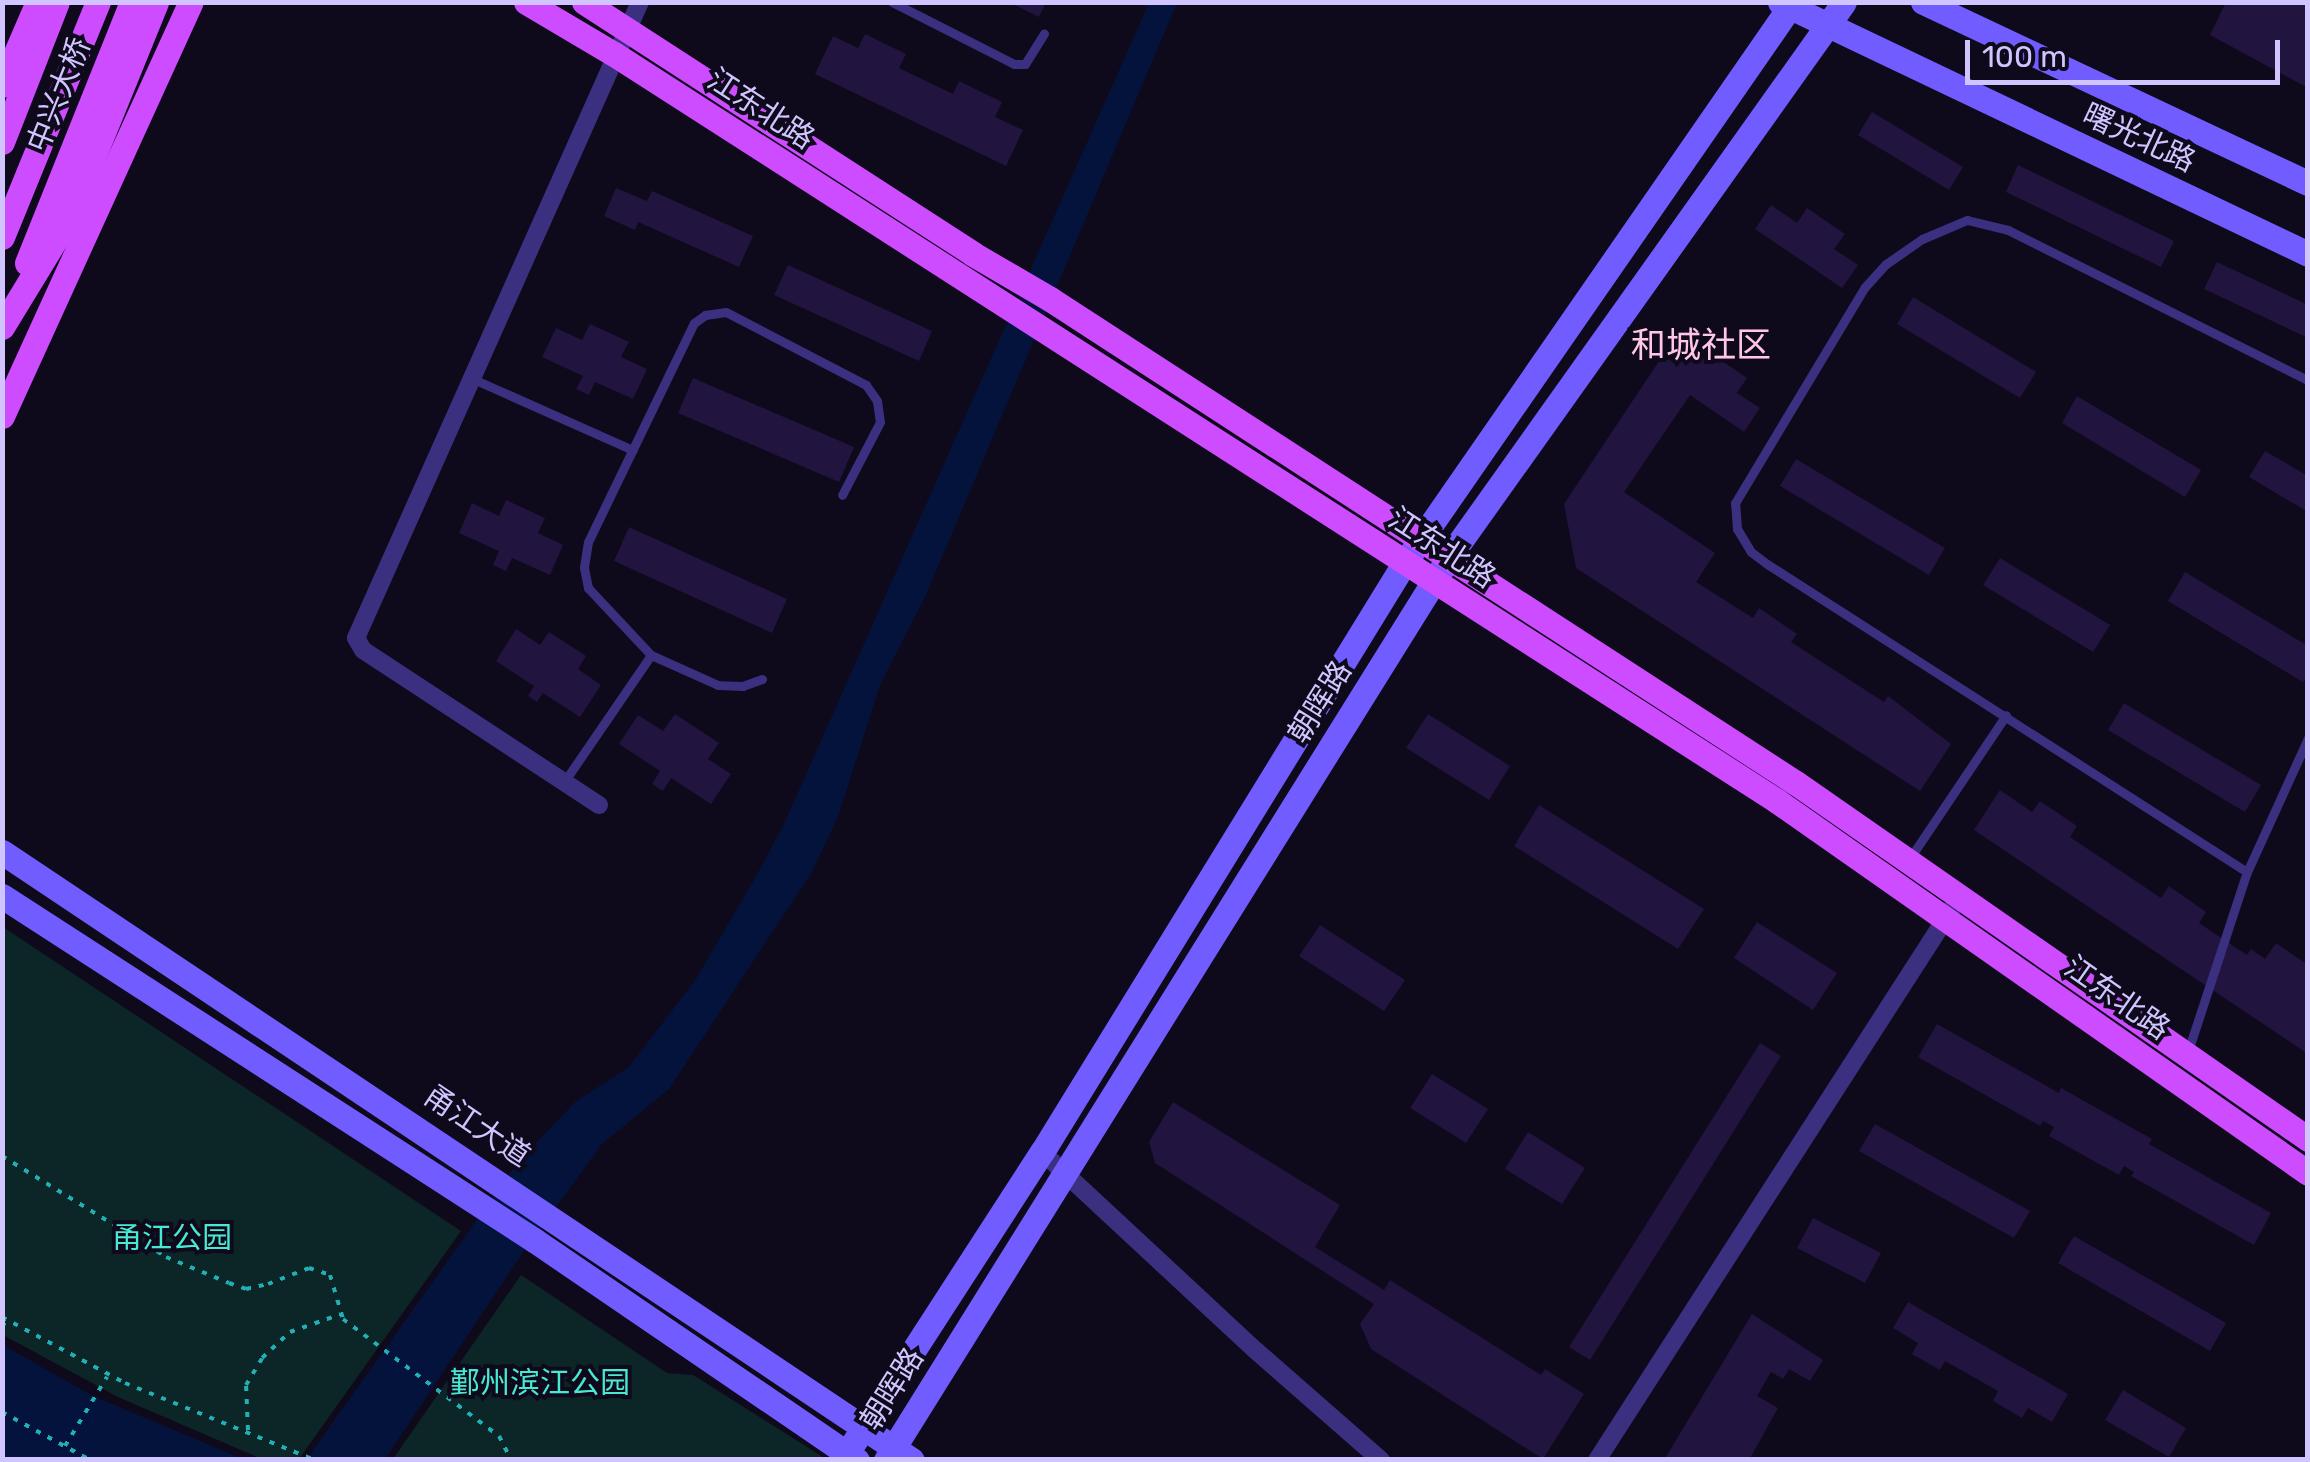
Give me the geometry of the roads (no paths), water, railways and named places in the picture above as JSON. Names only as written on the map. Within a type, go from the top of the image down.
[{"type":"main road","points":[[2,86],[38,2]]},
{"type":"main road","points":[[2,142],[57,2]]},
{"type":"main road","name":"中兴大桥","points":[[2,237],[98,2]]},
{"type":"main road","name":"中兴大桥","points":[[2,325],[132,2]]},
{"type":"main road","points":[[2,325],[68,218],[156,2]]},
{"type":"main road","points":[[2,416],[191,2]]},
{"type":"main road","name":"江东北路","points":[[526,2],[614,54],[1777,801],[2187,1053],[2308,1139]]},
{"type":"main road","name":"江东北路","points":[[584,2],[1421,538],[1908,861],[1953,906],[2308,1173]]},
{"type":"main road","name":"朝晖路","points":[[898,1456],[1064,1172],[1434,580],[1830,27],[1844,2]]},
{"type":"main road","name":"曙光北路","points":[[1923,2],[2308,183]]},
{"type":"main road","name":"朝晖路","points":[[852,1456],[864,1428],[1042,1152],[1405,562],[1788,4]]},
{"type":"main road","name":"曙光北路","points":[[1788,4],[2308,254]]},
{"type":"main road","name":"甬江大道","points":[[2,852],[564,1223],[864,1428],[898,1456]]},
{"type":"main road","points":[[2,896],[534,1240],[852,1456]]},
{"type":"street","points":[[600,805],[363,650],[356,638],[640,2]]},
{"type":"street","points":[[1597,1460],[1953,906]]},
{"type":"street","points":[[1042,1152],[1254,1349],[1382,1460]]},
{"type":"lane","points":[[892,2],[1014,64],[1025,64],[1044,34]]},
{"type":"lane","points":[[2246,872],[1768,564],[1752,552],[1737,529],[1734,503],[1865,287],[1886,264],[1922,239],[1967,220],[2008,230],[2308,380]]},
{"type":"lane","points":[[762,680],[744,686],[718,685],[651,655],[588,588],[584,566],[588,542],[694,323],[705,315],[726,312],[856,377],[877,401],[880,422],[842,494]]},
{"type":"lane","points":[[471,378],[632,450]]},
{"type":"lane","points":[[564,782],[651,655]]},
{"type":"lane","points":[[1908,861],[2006,715]]},
{"type":"lane","points":[[2187,1053],[2246,872],[2308,738]]},
{"type":"water","points":[[1149,3],[1177,3],[925,597],[880,685],[838,817],[812,872],[669,1089],[602,1144],[521,1255],[385,1459],[306,1460],[518,1162],[575,1102],[629,1067],[696,979],[755,878],[784,824]]},
{"type":"water","points":[[3,1345],[93,1396],[243,1459],[3,1459]]},
{"type":"district","name":"和城社区","points":[[1701,345]]},
{"type":"park label","name":"甬江公园","points":[[172,1238]]},
{"type":"park label","name":"鄞州滨江公园","points":[[540,1383]]}]
